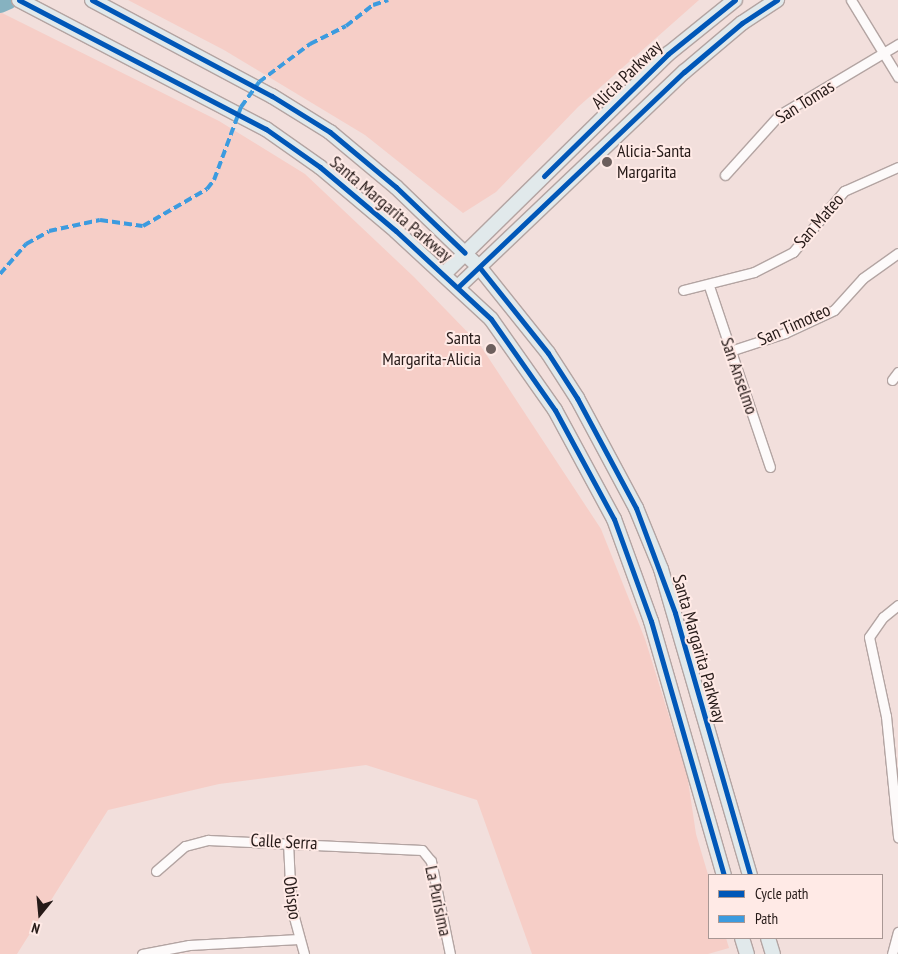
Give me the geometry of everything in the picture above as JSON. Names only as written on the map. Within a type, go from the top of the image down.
[{"type":"main road","name":"Santa Margarita Parkway","points":[[19,0],[266,129],[320,167],[444,272],[491,319],[528,367],[580,454],[614,519],[651,620],[724,874]]},
{"type":"main road","name":"Santa Margarita Parkway","points":[[92,0],[272,96],[330,132],[396,187],[465,252],[548,353],[577,398],[636,508],[675,614],[750,874]]},
{"type":"main road","name":"Alicia Parkway","points":[[444,272],[668,54],[735,0]]},
{"type":"main road","name":"Alicia Parkway","points":[[459,286],[684,72],[742,23],[777,0]]},
{"type":"main road","points":[[742,939],[747,954]]},
{"type":"main road","points":[[768,939],[773,954]]},
{"type":"street","points":[[851,0],[883,56],[898,77]]},
{"type":"street","name":"San Tomas","points":[[725,175],[779,115],[883,56],[898,44]]},
{"type":"street","name":"San Mateo","points":[[683,290],[709,286],[754,272],[793,252],[844,190],[898,167]]},
{"type":"street","name":"San Timoteo","points":[[730,351],[785,333],[834,310],[863,278],[898,253]]},
{"type":"street","name":"San Anselmo","points":[[709,286],[770,467]]},
{"type":"street","points":[[892,380],[898,372]]},
{"type":"street","points":[[898,605],[884,617],[869,637],[886,716],[898,836]]},
{"type":"street","name":"Calle Serra","points":[[156,872],[184,846],[208,840],[288,842],[422,850]]},
{"type":"street","name":"Obispo","points":[[288,842],[291,906],[304,954]]},
{"type":"street","name":"La Purisima","points":[[422,850],[431,861],[450,954]]},
{"type":"street","points":[[892,954],[898,932]]},
{"type":"street","points":[[142,954],[299,939]]},
{"type":"shaded area","points":[[128,0],[699,0],[578,107],[496,192],[463,213],[365,135],[224,50]]},
{"type":"shaded area","points":[[0,12],[219,121],[305,174],[414,277],[480,345],[601,529],[645,639],[687,774],[696,834],[708,875],[708,939],[726,939],[729,948],[708,954],[532,954],[477,800],[366,765],[219,784],[108,810],[17,954],[0,954]]},
{"type":"waterway","points":[[0,4],[9,0]]},
{"type":"marked path","points":[[0,274],[26,244],[49,231],[100,220],[143,226],[207,189],[214,180],[241,107],[259,82],[310,44],[346,26],[373,5],[388,0]]},
{"type":"cycle path","points":[[19,0],[266,129],[320,167],[396,231],[491,319],[555,410],[614,519],[651,621],[724,874]]},
{"type":"cycle path","points":[[92,0],[272,96],[330,132],[396,187],[465,253]]},
{"type":"cycle path","points":[[544,176],[668,54],[735,0]]},
{"type":"cycle path","points":[[459,286],[684,72],[742,23],[777,0]]},
{"type":"cycle path","points":[[480,268],[548,353],[577,398],[636,508],[675,613],[750,874]]},
{"type":"place","name":"Alicia-Santa Margarita","points":[[607,162]]},
{"type":"place","name":"Santa Margarita-Alicia","points":[[491,349]]}]
